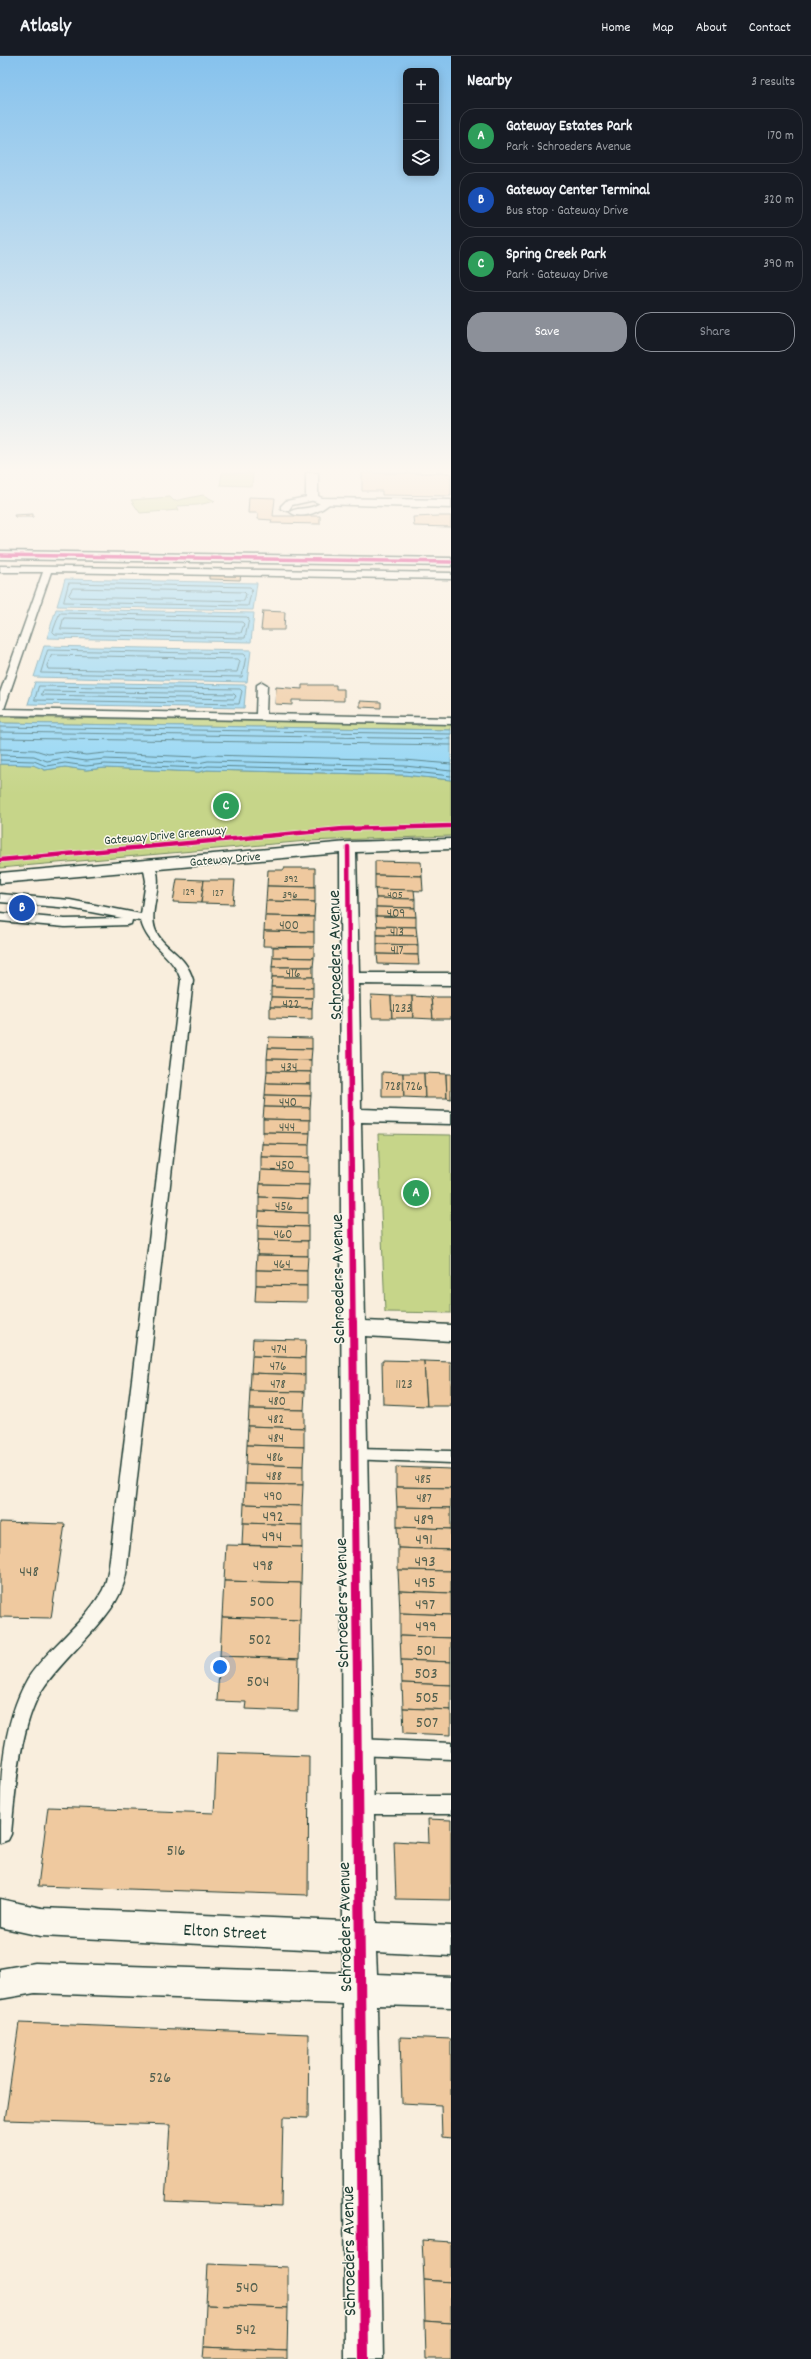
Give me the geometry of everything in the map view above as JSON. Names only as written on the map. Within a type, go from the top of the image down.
[{"type":"street","name":"Gateway Drive","points":[[0,878],[348,847],[451,844]]},
{"type":"street","name":"Schroeders Avenue","points":[[348,847],[364,2359]]},
{"type":"street","points":[[349,978],[451,979]]},
{"type":"street","points":[[350,1116],[451,1118]]},
{"type":"street","points":[[353,1328],[451,1332]]},
{"type":"street","name":"Elton Street","points":[[0,1913],[41,1922],[451,1941]]},
{"type":"street","points":[[0,1984],[35,1978],[451,1992]]},
{"type":"lane","points":[[0,707],[44,580]]},
{"type":"lane","points":[[261,717],[262,685]]},
{"type":"lane","points":[[0,712],[451,721]]},
{"type":"lane","points":[[0,1834],[16,1730],[24,1705],[35,1684],[108,1598],[113,1588],[118,1567],[187,980],[186,973],[179,960],[153,936],[148,919],[152,883],[149,865]]},
{"type":"lane","points":[[0,898],[63,903],[148,919]]},
{"type":"lane","points":[[0,917],[36,922],[83,924],[148,919]]},
{"type":"lane","points":[[354,1455],[451,1457]]},
{"type":"lane","points":[[357,1747],[451,1751]]},
{"type":"lane","points":[[358,1805],[451,1805]]},
{"type":"green space","points":[[0,717],[414,724],[420,726],[426,724],[451,724],[451,730],[0,723]]},
{"type":"green space","points":[[0,764],[34,765],[45,770],[65,767],[86,770],[105,768],[199,772],[207,770],[404,775],[451,780],[451,836],[307,841],[0,868]]},
{"type":"green space","points":[[378,1134],[451,1135],[451,1313],[385,1312]]},
{"type":"water","points":[[65,580],[257,583],[253,610],[57,606]]},
{"type":"water","points":[[56,609],[254,613],[251,642],[47,638]]},
{"type":"water","points":[[44,646],[251,650],[247,682],[34,677]]},
{"type":"water","points":[[35,682],[246,685],[244,708],[28,704]]},
{"type":"water","points":[[0,723],[451,730],[451,780],[404,775],[207,770],[199,772],[105,768],[86,770],[65,767],[45,770],[33,765],[0,764]]},
{"type":"building","points":[[263,611],[285,612],[284,630],[261,630]]},
{"type":"building","points":[[302,685],[336,685],[336,689],[344,689],[344,701],[292,700],[292,705],[275,704],[276,687],[302,689]]},
{"type":"building","points":[[360,701],[381,702],[381,708],[360,707]]},
{"type":"building","points":[[375,861],[421,862],[422,876],[375,875]]},
{"type":"building","points":[[284,868],[315,868],[315,887],[267,886],[268,870],[284,870]]},
{"type":"building","points":[[375,875],[422,876],[423,891],[375,889]]},
{"type":"building","points":[[177,879],[204,880],[201,903],[173,902]]},
{"type":"building","points":[[204,880],[235,880],[233,904],[201,903]]},
{"type":"building","points":[[267,886],[315,887],[315,902],[266,901]]},
{"type":"building","points":[[375,889],[414,890],[415,899],[376,898]]},
{"type":"building","points":[[376,898],[415,899],[415,908],[376,907]]},
{"type":"building","points":[[266,901],[315,902],[314,917],[265,916]]},
{"type":"building","points":[[376,907],[415,908],[416,917],[376,916]]},
{"type":"building","points":[[265,916],[314,917],[314,932],[264,931]]},
{"type":"building","points":[[376,916],[416,917],[416,927],[377,926]]},
{"type":"building","points":[[377,926],[416,927],[417,936],[377,935]]},
{"type":"building","points":[[264,931],[314,932],[314,947],[263,946]]},
{"type":"building","points":[[377,935],[417,936],[418,945],[377,944]]},
{"type":"building","points":[[377,944],[418,945],[418,955],[377,954]]},
{"type":"building","points":[[273,947],[314,947],[314,958],[273,957]]},
{"type":"building","points":[[377,954],[418,955],[419,965],[378,964]]},
{"type":"building","points":[[273,957],[314,958],[313,967],[272,967]]},
{"type":"building","points":[[272,967],[313,967],[313,977],[272,977]]},
{"type":"building","points":[[272,977],[313,977],[313,988],[271,987]]},
{"type":"building","points":[[271,987],[313,988],[313,998],[271,997]]},
{"type":"building","points":[[371,995],[391,996],[392,1018],[372,1018]]},
{"type":"building","points":[[391,996],[412,996],[413,1018],[392,1018]]},
{"type":"building","points":[[412,996],[431,997],[433,1019],[413,1018]]},
{"type":"building","points":[[271,997],[313,998],[312,1008],[270,1007]]},
{"type":"building","points":[[431,997],[451,997],[451,1019],[433,1019]]},
{"type":"building","points":[[270,1007],[312,1008],[312,1019],[270,1018]]},
{"type":"building","points":[[269,1037],[312,1038],[312,1049],[268,1048]]},
{"type":"building","points":[[268,1048],[312,1049],[311,1060],[267,1059]]},
{"type":"building","points":[[267,1059],[311,1060],[311,1072],[267,1071]]},
{"type":"building","points":[[267,1071],[311,1072],[311,1084],[266,1083]]},
{"type":"building","points":[[382,1072],[403,1073],[404,1097],[382,1097]]},
{"type":"building","points":[[403,1073],[424,1073],[425,1098],[404,1097]]},
{"type":"building","points":[[424,1073],[446,1074],[447,1098],[425,1098]]},
{"type":"building","points":[[446,1074],[451,1074],[451,1099],[447,1098]]},
{"type":"building","points":[[266,1083],[311,1084],[311,1096],[265,1095]]},
{"type":"building","points":[[265,1095],[311,1096],[310,1108],[264,1107]]},
{"type":"building","points":[[264,1107],[310,1108],[310,1120],[263,1119]]},
{"type":"building","points":[[263,1119],[310,1120],[310,1133],[263,1132]]},
{"type":"building","points":[[263,1132],[310,1133],[309,1145],[262,1144]]},
{"type":"building","points":[[262,1144],[309,1145],[309,1158],[261,1157]]},
{"type":"building","points":[[261,1157],[309,1158],[309,1172],[261,1170]]},
{"type":"building","points":[[261,1170],[309,1172],[309,1185],[260,1184]]},
{"type":"building","points":[[260,1184],[309,1185],[308,1199],[259,1197]]},
{"type":"building","points":[[259,1197],[308,1199],[308,1213],[259,1211]]},
{"type":"building","points":[[259,1211],[308,1213],[308,1227],[258,1225]]},
{"type":"building","points":[[258,1225],[308,1227],[308,1241],[258,1240]]},
{"type":"building","points":[[258,1240],[308,1241],[308,1256],[257,1255]]},
{"type":"building","points":[[257,1255],[308,1256],[307,1271],[256,1270]]},
{"type":"building","points":[[256,1270],[307,1271],[307,1286],[256,1285]]},
{"type":"building","points":[[256,1285],[307,1286],[307,1302],[255,1301]]},
{"type":"building","points":[[253,1339],[306,1340],[305,1358],[252,1356]]},
{"type":"building","points":[[252,1356],[305,1358],[305,1375],[251,1373]]},
{"type":"building","points":[[382,1360],[424,1361],[427,1406],[383,1404]]},
{"type":"building","points":[[424,1361],[451,1362],[451,1406],[427,1406]]},
{"type":"building","points":[[251,1373],[305,1375],[305,1392],[250,1391]]},
{"type":"building","points":[[250,1391],[305,1392],[304,1410],[249,1409]]},
{"type":"building","points":[[249,1409],[304,1410],[304,1428],[248,1426]]},
{"type":"building","points":[[248,1426],[304,1428],[304,1447],[247,1445]]},
{"type":"building","points":[[247,1445],[304,1447],[303,1466],[246,1464]]},
{"type":"building","points":[[246,1464],[303,1466],[303,1485],[245,1484]]},
{"type":"building","points":[[396,1467],[451,1469],[451,1488],[396,1487]]},
{"type":"building","points":[[245,1484],[303,1485],[302,1506],[244,1504]]},
{"type":"building","points":[[396,1487],[451,1488],[451,1508],[397,1507]]},
{"type":"building","points":[[244,1504],[302,1506],[302,1525],[243,1523]]},
{"type":"building","points":[[397,1507],[451,1508],[451,1529],[397,1527]]},
{"type":"building","points":[[0,1522],[65,1524],[51,1618],[0,1617]]},
{"type":"building","points":[[243,1523],[302,1525],[302,1547],[242,1545]]},
{"type":"building","points":[[397,1527],[451,1529],[451,1550],[398,1548]]},
{"type":"building","points":[[226,1545],[302,1547],[301,1583],[224,1581]]},
{"type":"building","points":[[398,1548],[451,1550],[451,1571],[398,1570]]},
{"type":"building","points":[[398,1570],[451,1571],[451,1593],[399,1591]]},
{"type":"building","points":[[224,1581],[301,1583],[300,1620],[222,1617]]},
{"type":"building","points":[[399,1591],[451,1593],[451,1615],[400,1613]]},
{"type":"building","points":[[400,1613],[451,1615],[451,1638],[400,1636]]},
{"type":"building","points":[[222,1617],[300,1620],[299,1659],[220,1656]]},
{"type":"building","points":[[400,1636],[451,1638],[451,1662],[401,1660]]},
{"type":"building","points":[[220,1656],[299,1659],[298,1711],[245,1709],[246,1702],[217,1701]]},
{"type":"building","points":[[401,1660],[451,1662],[451,1685],[402,1683]]},
{"type":"building","points":[[402,1683],[451,1685],[451,1710],[403,1708]]},
{"type":"building","points":[[403,1708],[451,1710],[451,1735],[404,1733]]},
{"type":"building","points":[[217,1753],[309,1756],[308,1895],[38,1886],[48,1807],[214,1813]]},
{"type":"building","points":[[428,1819],[451,1820],[451,1900],[396,1899],[394,1841],[429,1843]]},
{"type":"building","points":[[19,2023],[309,2034],[308,2118],[283,2117],[281,2206],[165,2201],[170,2125],[5,2120]]},
{"type":"building","points":[[400,2037],[451,2039],[451,2138],[442,2137],[441,2105],[402,2103]]},
{"type":"building","points":[[422,2240],[451,2242],[451,2282],[424,2280]]},
{"type":"building","points":[[208,2264],[288,2267],[288,2308],[206,2305]]},
{"type":"building","points":[[424,2280],[451,2282],[451,2323],[425,2321]]},
{"type":"building","points":[[206,2305],[288,2308],[287,2351],[204,2347]]},
{"type":"building","points":[[425,2321],[451,2323],[451,2359],[426,2359]]},
{"type":"building","points":[[204,2347],[287,2351],[287,2359],[203,2359]]},
{"type":"cycle path","name":"Gateway Drive Greenway","points":[[0,860],[343,829],[451,826]]},
{"type":"cycle path","points":[[348,847],[364,2359]]},
{"type":"place","name":"Spring Creek Park","points":[[226,806]]},
{"type":"place","name":"Gateway Center Terminal","points":[[22,908]]},
{"type":"place","name":"Gateway Estates Park","points":[[416,1193]]}]
